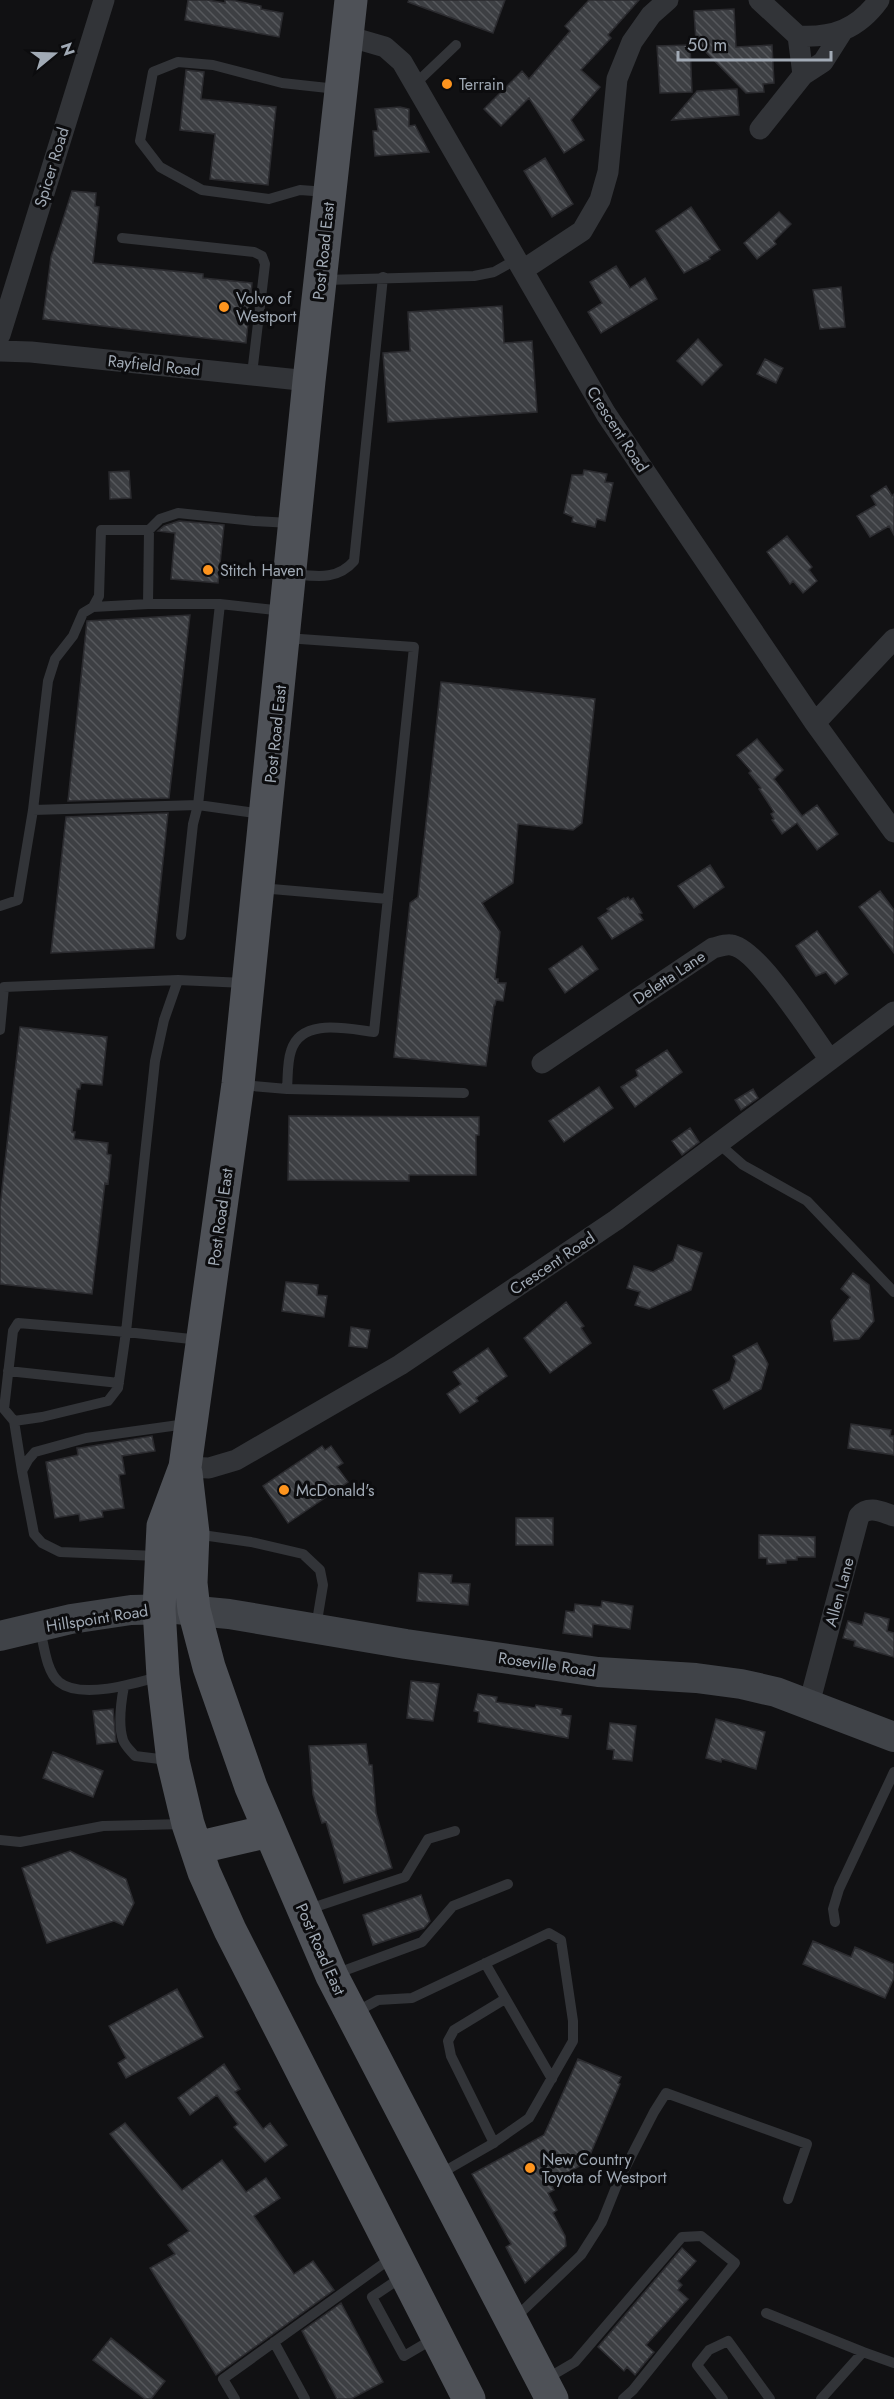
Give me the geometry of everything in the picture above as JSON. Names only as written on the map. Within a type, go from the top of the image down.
[{"type":"main road","name":"Post Road East","points":[[351,0],[319,280],[267,815],[238,1084],[185,1467],[163,1526],[159,1609],[163,1676],[173,1761],[192,1836],[230,1930],[469,2399]]},
{"type":"main road","name":"Post Road East","points":[[185,1467],[193,1533],[191,1583],[194,1610],[222,1708],[269,1831],[332,1976],[547,2390]]},
{"type":"main road","points":[[192,1836],[269,1831]]},
{"type":"street","name":"Spicer Road","points":[[0,335],[104,0]]},
{"type":"street","points":[[520,264],[582,231],[600,200],[608,172],[617,79],[632,42],[651,15],[668,0]]},
{"type":"street","points":[[759,0],[798,36],[820,38],[842,32],[869,13],[879,0]]},
{"type":"street","points":[[760,129],[803,75],[823,62],[842,32]]},
{"type":"street","name":"Crescent Road","points":[[347,36],[373,42],[393,53],[416,83],[606,414],[815,723],[894,832]]},
{"type":"street","points":[[798,36],[803,75]]},
{"type":"street","name":"Rayfield Road","points":[[0,351],[32,352],[309,381]]},
{"type":"street","points":[[815,723],[894,639]]},
{"type":"street","name":"Deletta Lane","points":[[542,1063],[713,948],[732,944],[748,952],[764,969],[830,1060]]},
{"type":"street","name":"Crescent Road","points":[[185,1467],[209,1468],[236,1460],[400,1365],[616,1220],[894,1012]]},
{"type":"street","name":"Allen Lane","points":[[809,1704],[860,1516],[864,1511],[870,1509],[894,1516]]},
{"type":"street","name":"Hillspoint Road","points":[[0,1636],[39,1626],[131,1610],[194,1610]]},
{"type":"street","name":"Roseville Road","points":[[194,1610],[253,1617],[406,1644],[598,1672],[696,1678],[741,1684],[776,1692],[894,1737]]},
{"type":"lane","points":[[416,83],[456,45]]},
{"type":"lane","points":[[329,192],[300,190],[269,199],[202,190],[160,167],[140,141],[153,72],[178,62],[213,65],[282,83],[340,89]]},
{"type":"lane","points":[[122,238],[254,252],[262,256],[265,264],[252,374]]},
{"type":"lane","points":[[319,280],[474,276],[520,264]]},
{"type":"lane","points":[[290,573],[330,577],[347,570],[354,561],[383,277]]},
{"type":"lane","points":[[148,604],[149,530],[160,519],[178,513],[295,523]]},
{"type":"lane","points":[[93,607],[99,596],[101,581],[101,530],[149,530]]},
{"type":"lane","points":[[181,935],[220,604]]},
{"type":"lane","points":[[0,906],[18,900],[33,810],[48,681],[55,658],[73,636],[83,613],[93,607],[220,604],[285,624],[414,647],[374,1032],[320,1026],[300,1037],[291,1049],[287,1089]]},
{"type":"lane","points":[[33,810],[198,805],[267,815]]},
{"type":"lane","points":[[259,888],[388,899]]},
{"type":"lane","points":[[0,1030],[4,987],[178,980],[248,983]]},
{"type":"lane","points":[[14,1421],[42,1417],[108,1401],[118,1388],[155,1061],[164,1020],[178,980]]},
{"type":"lane","points":[[238,1084],[287,1089],[464,1093]]},
{"type":"lane","points":[[718,1143],[742,1165],[807,1201],[894,1293]]},
{"type":"lane","points":[[160,1556],[60,1552],[42,1543],[34,1534],[14,1421],[4,1409],[13,1331],[18,1323],[204,1341]]},
{"type":"lane","points":[[8,1371],[119,1383]]},
{"type":"lane","points":[[22,1471],[27,1460],[35,1452],[86,1438],[192,1424]]},
{"type":"lane","points":[[193,1533],[251,1542],[303,1554],[320,1570],[323,1585],[316,1628]]},
{"type":"lane","points":[[39,1626],[51,1670],[60,1683],[80,1690],[124,1686],[163,1676]]},
{"type":"lane","points":[[124,1686],[121,1702],[122,1730],[127,1747],[135,1756],[173,1761]]},
{"type":"lane","points":[[835,1922],[833,1909],[839,1889],[894,1772]]},
{"type":"lane","points":[[0,1840],[20,1842],[103,1826],[192,1836]]},
{"type":"lane","points":[[303,1911],[405,1877],[428,1839],[455,1831]]},
{"type":"lane","points":[[332,1976],[422,1942],[453,1906],[508,1884]]},
{"type":"lane","points":[[351,2014],[378,2000],[412,1998],[549,1933],[561,1941],[573,2021],[573,2041],[529,2118],[494,2143],[435,2176]]},
{"type":"lane","points":[[485,1963],[552,2079]]},
{"type":"lane","points":[[494,2143],[451,2056],[448,2041],[454,2030],[506,1999]]},
{"type":"lane","points":[[511,2321],[581,2254],[602,2222],[618,2182],[666,2093],[807,2144],[788,2199]]},
{"type":"lane","points":[[547,2390],[575,2362],[682,2237],[701,2236],[735,2263],[633,2390],[623,2399]]},
{"type":"lane","points":[[235,2399],[223,2379],[274,2342],[400,2265]]},
{"type":"lane","points":[[766,2313],[894,2363]]},
{"type":"lane","points":[[723,2399],[697,2365],[709,2350],[728,2341],[770,2399]]},
{"type":"lane","points":[[274,2342],[305,2399]]},
{"type":"lane","points":[[821,2399],[863,2352]]},
{"type":"building","points":[[188,0],[225,3],[225,0],[231,0],[283,13],[279,37],[185,20]]},
{"type":"building","points":[[409,0],[505,0],[493,33],[408,2]]},
{"type":"building","points":[[589,0],[639,0],[608,35],[611,38],[581,70],[600,87],[571,120],[584,140],[564,153],[529,98],[501,126],[484,109],[522,71],[529,79],[570,31],[565,26]]},
{"type":"building","points":[[734,9],[736,47],[772,45],[774,83],[763,84],[764,92],[746,93],[696,42],[694,11]]},
{"type":"building","points":[[690,45],[692,92],[660,93],[657,46]]},
{"type":"building","points":[[186,70],[204,72],[201,99],[276,107],[268,185],[210,179],[215,134],[180,130]]},
{"type":"building","points":[[737,89],[739,115],[672,120],[697,91]]},
{"type":"building","points":[[400,107],[409,109],[409,126],[415,125],[429,152],[375,156],[373,131],[378,131],[375,109]]},
{"type":"building","points":[[545,158],[573,204],[552,217],[524,171]]},
{"type":"building","points":[[72,191],[96,193],[95,206],[99,207],[93,263],[203,274],[203,278],[252,283],[246,343],[43,319],[51,257]]},
{"type":"building","points":[[691,207],[720,250],[709,257],[710,259],[684,273],[656,231]]},
{"type":"building","points":[[779,212],[791,224],[774,241],[776,244],[757,259],[744,243]]},
{"type":"building","points":[[616,266],[630,288],[645,278],[657,299],[601,333],[588,312],[602,303],[590,282]]},
{"type":"building","points":[[841,287],[845,327],[820,329],[813,290]]},
{"type":"building","points":[[502,306],[504,343],[532,341],[537,412],[388,422],[383,353],[410,351],[408,312]]},
{"type":"building","points":[[698,339],[722,365],[702,385],[677,361]]},
{"type":"building","points":[[765,359],[783,368],[776,383],[757,374]]},
{"type":"building","points":[[584,470],[607,474],[605,482],[613,483],[605,521],[597,519],[595,527],[572,522],[573,517],[564,513],[572,475],[583,475]]},
{"type":"building","points":[[129,471],[131,498],[110,499],[109,472]]},
{"type":"building","points":[[886,486],[892,496],[894,494],[894,535],[889,526],[870,537],[857,516],[876,505],[871,496]]},
{"type":"building","points":[[179,521],[224,525],[218,583],[171,579],[175,533],[158,531],[164,526]]},
{"type":"building","points":[[787,536],[812,567],[809,570],[817,581],[803,593],[793,581],[790,584],[767,552]]},
{"type":"building","points":[[190,615],[169,798],[68,801],[87,621]]},
{"type":"building","points":[[441,682],[595,699],[582,823],[573,830],[518,824],[513,883],[482,903],[500,932],[495,979],[498,979],[498,983],[506,983],[503,1001],[496,1000],[494,1005],[486,1066],[394,1057],[410,903],[418,897]]},
{"type":"building","points":[[757,739],[783,770],[774,779],[802,816],[817,805],[838,834],[817,850],[797,823],[782,834],[772,820],[774,819],[771,814],[774,812],[759,789],[761,788],[749,773],[751,771],[737,755]]},
{"type":"building","points":[[168,813],[154,948],[51,953],[66,817]]},
{"type":"building","points":[[710,865],[724,887],[694,908],[678,886]]},
{"type":"building","points":[[880,891],[894,910],[894,953],[859,907]]},
{"type":"building","points":[[628,897],[630,900],[633,898],[642,913],[639,914],[643,920],[612,939],[598,918],[609,911],[607,909]]},
{"type":"building","points":[[817,931],[848,974],[835,984],[826,972],[816,976],[796,946]]},
{"type":"building","points":[[582,946],[598,969],[565,993],[549,969]]},
{"type":"building","points":[[20,1027],[107,1037],[102,1085],[81,1083],[80,1089],[77,1089],[72,1132],[75,1132],[74,1139],[108,1143],[107,1154],[111,1155],[108,1184],[105,1183],[92,1294],[0,1284],[0,1207]]},
{"type":"building","points":[[667,1050],[682,1072],[635,1107],[621,1087],[638,1076],[636,1070]]},
{"type":"building","points":[[599,1087],[613,1108],[564,1142],[549,1121]]},
{"type":"building","points":[[753,1089],[758,1098],[741,1110],[735,1100]]},
{"type":"building","points":[[289,1116],[479,1117],[479,1135],[476,1135],[476,1175],[409,1175],[409,1181],[288,1180]]},
{"type":"building","points":[[690,1128],[699,1142],[682,1155],[672,1141]]},
{"type":"building","points":[[678,1245],[702,1253],[691,1290],[649,1309],[635,1305],[640,1292],[627,1288],[634,1266],[653,1272],[673,1261]]},
{"type":"building","points":[[853,1273],[869,1285],[874,1321],[859,1339],[834,1341],[831,1321],[850,1297],[841,1289]]},
{"type":"building","points":[[286,1282],[318,1285],[317,1295],[327,1296],[324,1317],[282,1311]]},
{"type":"building","points":[[566,1302],[584,1326],[581,1328],[591,1343],[550,1373],[524,1338]]},
{"type":"building","points":[[351,1327],[370,1330],[367,1348],[349,1346]]},
{"type":"building","points":[[757,1343],[768,1364],[761,1389],[724,1409],[713,1390],[730,1381],[736,1361],[733,1356]]},
{"type":"building","points":[[488,1348],[507,1376],[476,1398],[478,1401],[460,1413],[447,1394],[461,1384],[453,1372]]},
{"type":"building","points":[[851,1424],[891,1430],[890,1436],[894,1436],[894,1455],[848,1448]]},
{"type":"building","points":[[152,1436],[155,1451],[122,1456],[125,1474],[119,1475],[124,1508],[102,1511],[103,1517],[80,1521],[79,1514],[55,1518],[46,1462],[78,1455],[77,1448]]},
{"type":"building","points":[[322,1446],[325,1450],[331,1446],[343,1463],[337,1467],[348,1482],[288,1523],[263,1486]]},
{"type":"building","points":[[516,1518],[553,1518],[553,1545],[516,1545]]},
{"type":"building","points":[[759,1535],[815,1537],[815,1557],[797,1557],[797,1560],[786,1560],[786,1563],[767,1564],[767,1558],[759,1558]]},
{"type":"building","points":[[419,1573],[452,1575],[451,1583],[470,1584],[468,1605],[417,1601]]},
{"type":"building","points":[[602,1601],[633,1606],[630,1629],[593,1624],[592,1637],[563,1633],[566,1611],[574,1612],[575,1604],[601,1607]]},
{"type":"building","points":[[865,1613],[889,1619],[887,1631],[894,1633],[894,1657],[854,1646],[855,1641],[843,1638],[848,1621],[862,1625]]},
{"type":"building","points":[[411,1681],[439,1684],[433,1721],[407,1718]]},
{"type":"building","points":[[478,1694],[497,1697],[496,1702],[535,1708],[536,1705],[562,1709],[561,1715],[571,1716],[568,1738],[478,1722],[479,1712],[474,1711]]},
{"type":"building","points":[[113,1709],[116,1742],[97,1744],[93,1711]]},
{"type":"building","points":[[716,1719],[765,1732],[756,1769],[722,1759],[721,1762],[706,1758]]},
{"type":"building","points":[[610,1723],[636,1726],[632,1761],[613,1759],[614,1750],[607,1749]]},
{"type":"building","points":[[366,1744],[369,1765],[372,1765],[376,1813],[392,1868],[344,1883],[326,1822],[322,1823],[313,1794],[309,1746]]},
{"type":"building","points":[[53,1752],[103,1771],[93,1797],[43,1778]]},
{"type":"building","points":[[70,1851],[126,1879],[134,1903],[123,1925],[114,1921],[47,1943],[22,1868]]},
{"type":"building","points":[[421,1895],[430,1921],[424,1928],[373,1945],[363,1915]]},
{"type":"building","points":[[813,1941],[851,1957],[855,1947],[894,1964],[894,1978],[885,1998],[803,1964]]},
{"type":"building","points":[[177,1989],[203,2037],[126,2078],[118,2063],[126,2058],[109,2026]]},
{"type":"building","name":"New Country Toyota of Westport","points":[[578,2059],[621,2077],[618,2083],[620,2084],[587,2162],[550,2182],[554,2190],[548,2193],[557,2210],[553,2213],[565,2236],[566,2246],[525,2283],[506,2247],[511,2244],[472,2174],[544,2135]]},
{"type":"building","points":[[224,2064],[240,2089],[235,2092],[263,2129],[270,2123],[287,2145],[265,2162],[234,2127],[238,2124],[217,2095],[190,2115],[178,2098]]},
{"type":"building","points":[[125,2123],[182,2190],[222,2160],[246,2192],[266,2178],[280,2198],[254,2216],[294,2274],[313,2261],[334,2290],[216,2375],[150,2268],[175,2254],[168,2245],[189,2231],[110,2134]]},
{"type":"building","points":[[682,2248],[696,2261],[678,2281],[682,2285],[678,2290],[688,2299],[646,2345],[654,2352],[635,2375],[627,2367],[624,2371],[598,2347]]},
{"type":"building","points":[[341,2303],[383,2382],[351,2399],[337,2399],[302,2331]]},
{"type":"building","points":[[111,2338],[165,2381],[151,2399],[145,2399],[93,2360]]},
{"type":"place","name":"Terrain","points":[[447,84]]},
{"type":"place","name":"Volvo of Westport","points":[[224,307]]},
{"type":"place","name":"Stitch Haven","points":[[208,570]]},
{"type":"place","name":"McDonald's","points":[[284,1490]]},
{"type":"place","name":"New Country Toyota of Westport","points":[[530,2168]]}]
